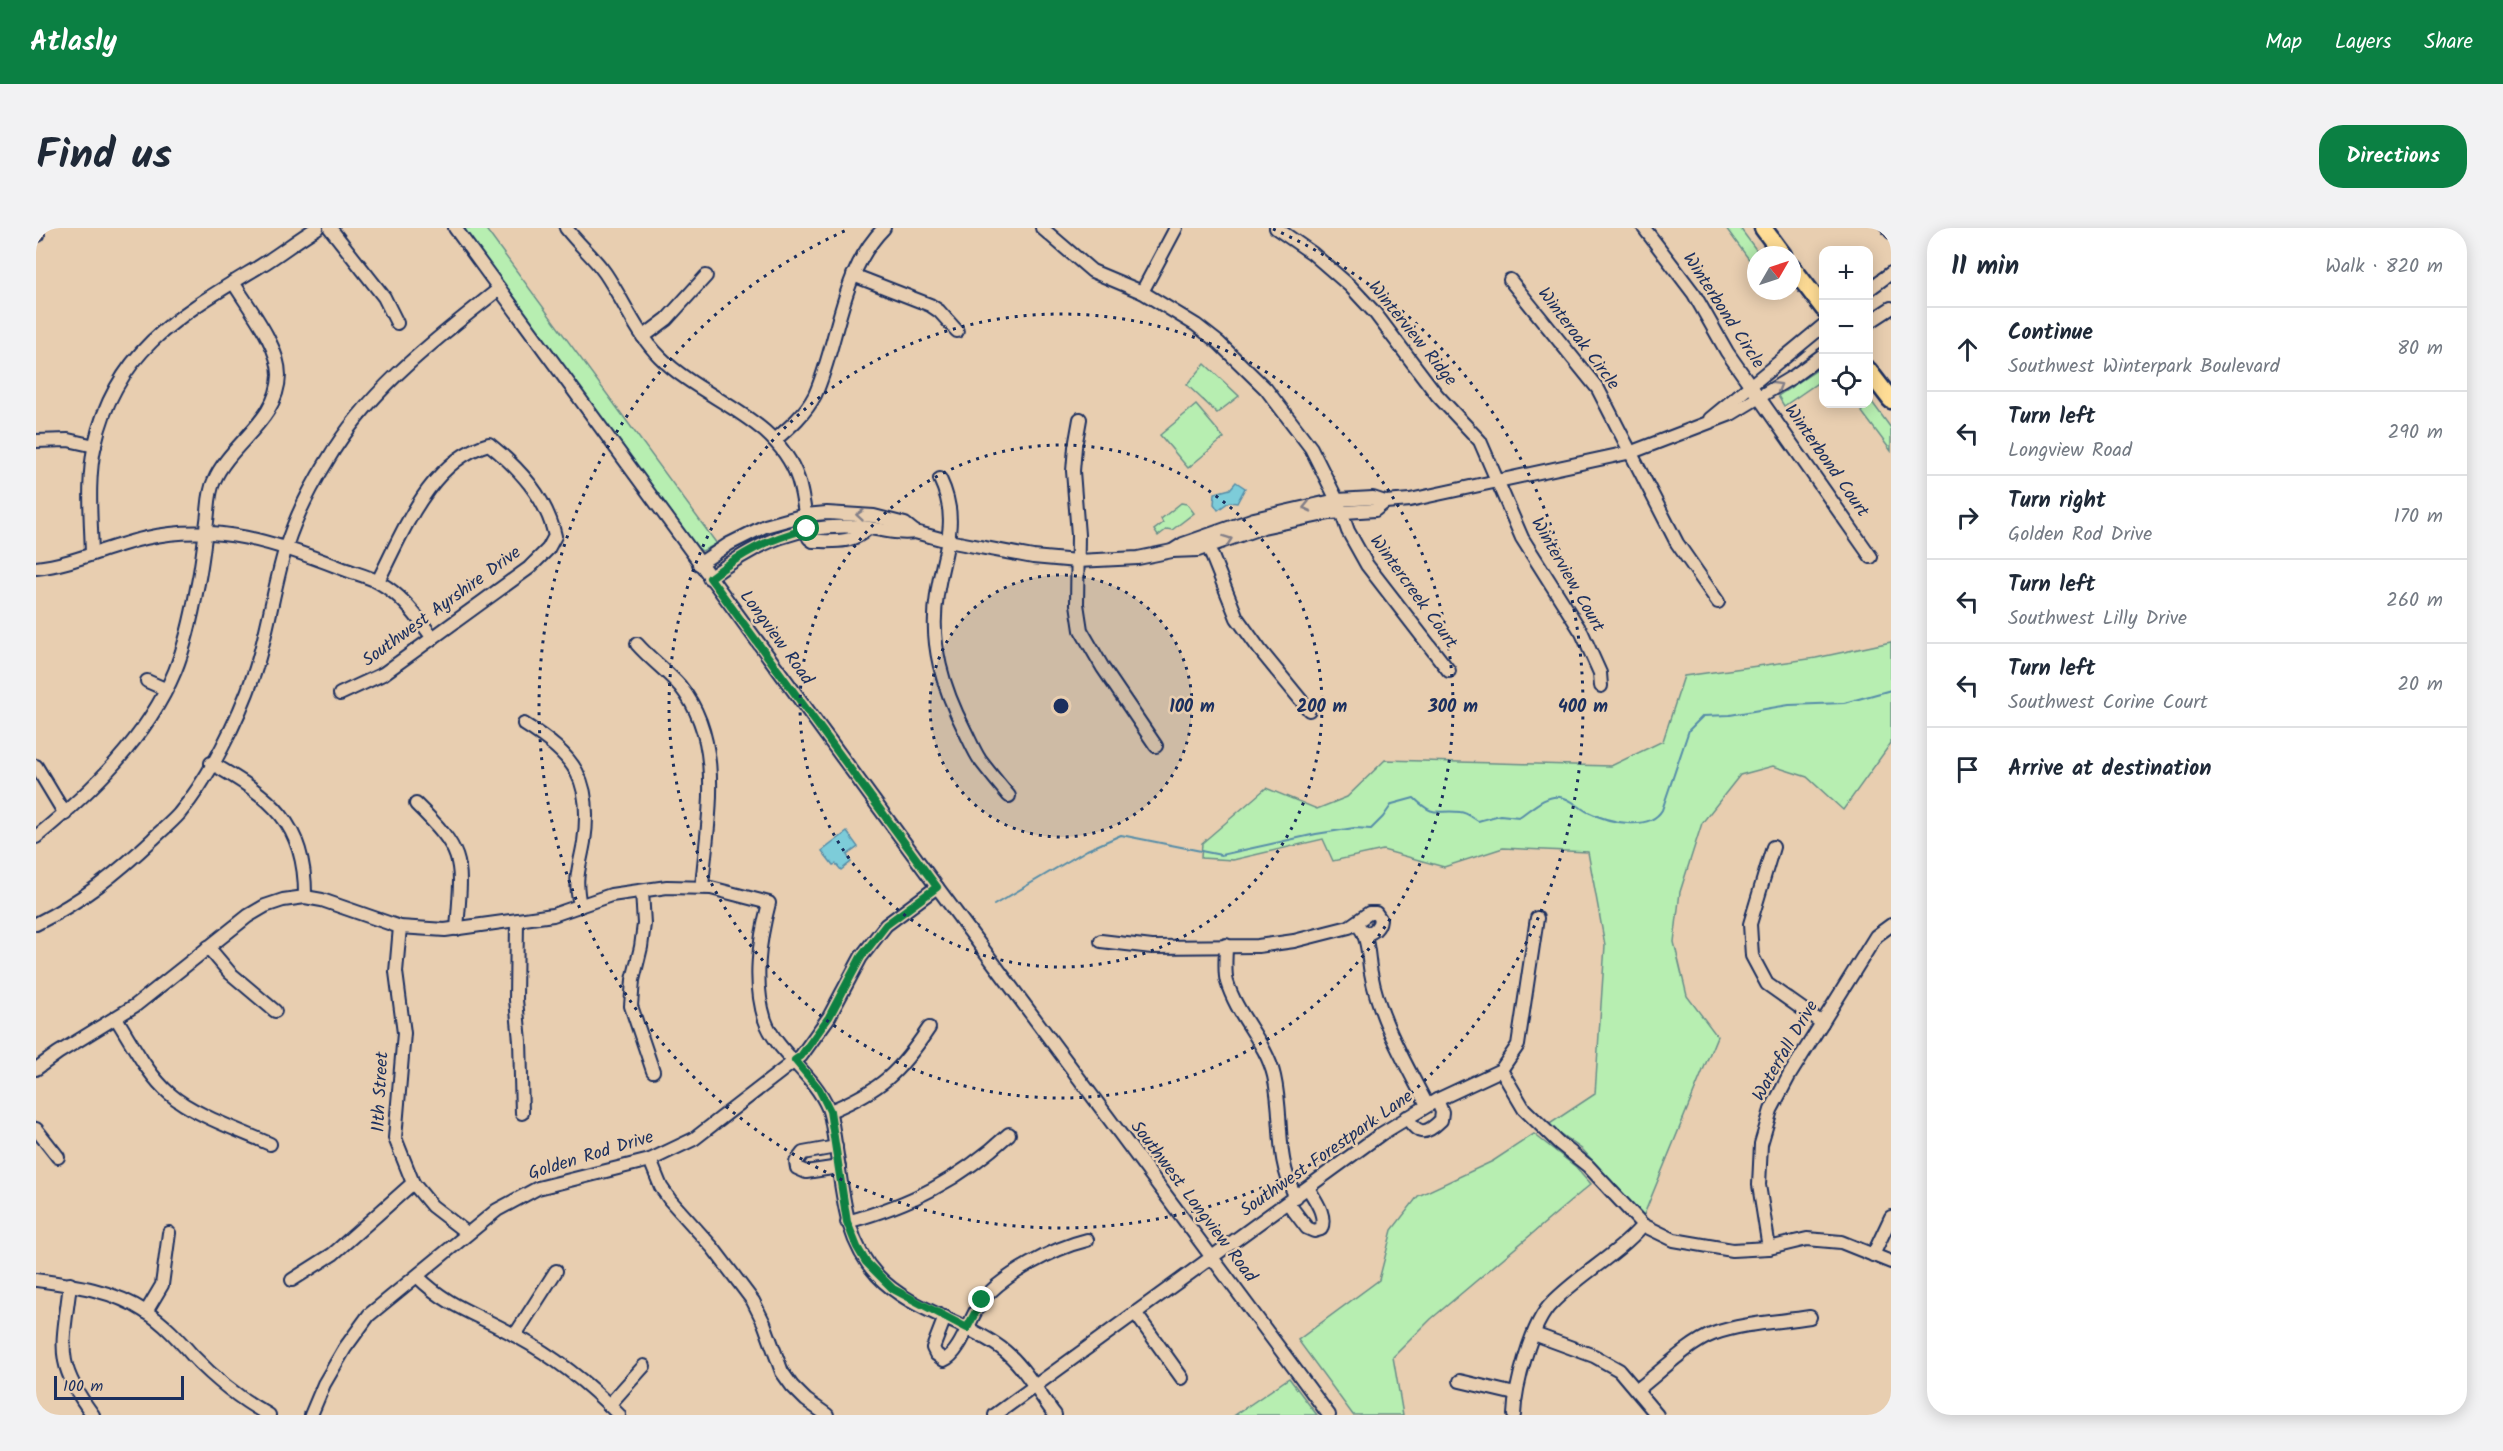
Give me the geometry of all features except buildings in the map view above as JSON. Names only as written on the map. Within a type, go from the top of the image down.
[{"type":"main road","points":[[1763,228],[1776,246]]},
{"type":"main road","points":[[1801,279],[1819,302]]},
{"type":"main road","points":[[1873,375],[1891,400]]},
{"type":"street","points":[[92,554],[91,473],[94,446],[112,393],[147,345],[162,329],[290,248],[317,228]]},
{"type":"street","points":[[330,228],[384,297],[397,323]]},
{"type":"street","name":"Longview Road","points":[[455,228],[699,564],[1029,1010]]},
{"type":"street","points":[[566,228],[606,274],[643,338],[673,369],[754,422],[775,440],[798,479],[807,529]]},
{"type":"street","points":[[775,440],[799,418],[815,395],[853,275],[869,245],[884,228]]},
{"type":"street","name":"Wintercreek Court","points":[[1042,228],[1092,271],[1142,292],[1196,325],[1219,343],[1266,390],[1311,448],[1339,506],[1348,531],[1367,566],[1449,670]]},
{"type":"street","points":[[1142,292],[1176,228]]},
{"type":"street","name":"Winterview Ridge","points":[[1276,228],[1312,253],[1350,286],[1374,312],[1437,395],[1474,433],[1486,451],[1499,481]]},
{"type":"street","name":"Winterbond Circle","points":[[1644,228],[1694,294],[1712,328],[1751,386]]},
{"type":"street","points":[[1888,228],[1891,232]]},
{"type":"street","points":[[1873,287],[1891,273]]},
{"type":"street","points":[[853,275],[930,305],[939,311],[957,331]]},
{"type":"street","points":[[643,338],[667,319],[706,276]]},
{"type":"street","name":"Winteroak Circle","points":[[1510,280],[1598,389],[1677,543],[1719,602]]},
{"type":"street","points":[[36,837],[64,814],[118,760],[148,719],[165,689],[174,672],[186,637],[198,588],[214,480],[269,409],[279,377],[278,364],[268,339],[233,282]]},
{"type":"street","points":[[36,924],[66,909],[90,892],[129,861],[178,814],[212,763],[240,710],[254,673],[286,546],[302,508],[327,461],[360,412],[418,353],[499,289]]},
{"type":"street","points":[[1873,320],[1891,308]]},
{"type":"street","points":[[1707,422],[1819,330]]},
{"type":"street","points":[[699,564],[747,534],[765,526],[805,515],[827,513],[874,516],[905,524],[915,532],[948,542],[1033,557],[1077,561],[1138,558],[1172,551],[1185,553],[1206,542],[1372,498],[1385,502],[1410,500],[1632,452],[1731,414],[1794,376],[1819,358]]},
{"type":"street","name":"Winterbond Court","points":[[1751,386],[1871,557]]},
{"type":"street","points":[[1080,419],[1073,471],[1077,603],[1081,630],[1103,668],[1156,746]]},
{"type":"street","points":[[36,441],[68,440],[94,446]]},
{"type":"street","name":"Southwest Ayrshire Drive","points":[[340,694],[383,674],[529,568],[548,549],[555,536],[551,520],[536,492],[513,464],[489,444],[474,448],[442,473],[425,494],[378,581]]},
{"type":"street","points":[[940,479],[949,499],[951,520],[933,629],[945,688],[979,759],[1009,796]]},
{"type":"street","name":"Winterview Court","points":[[1499,481],[1522,538],[1582,633],[1600,674],[1601,686]]},
{"type":"street","points":[[710,578],[732,561],[767,541],[807,529],[836,526],[868,528],[903,534],[915,532]]},
{"type":"street","points":[[36,568],[145,538],[179,533],[218,532],[286,546],[378,581],[411,609],[433,639]]},
{"type":"street","points":[[1206,542],[1237,618],[1309,710]]},
{"type":"street","points":[[637,644],[680,686],[692,704],[707,738],[711,769],[702,887]]},
{"type":"street","points":[[147,681],[165,689]]},
{"type":"street","points":[[524,724],[553,743],[564,754],[583,782],[586,814],[584,842],[576,883],[580,906]]},
{"type":"street","points":[[212,763],[242,780],[266,798],[284,818],[300,849],[305,897]]},
{"type":"street","points":[[36,766],[64,814]]},
{"type":"street","points":[[416,804],[450,839],[458,857],[461,877],[457,929]]},
{"type":"street","points":[[1773,847],[1750,924],[1752,956],[1767,984],[1822,1023]]},
{"type":"street","points":[[36,1070],[58,1053],[136,1005],[265,906],[283,900],[305,897],[322,900],[400,927],[445,930],[553,915],[611,895],[667,887],[711,888],[769,903],[761,933],[758,962],[765,1021],[777,1041],[819,1089],[830,1111],[847,1222],[857,1247],[878,1276],[907,1298],[967,1328],[1005,1352],[1022,1369],[1055,1415]]},
{"type":"street","name":"Golden Rod Drive","points":[[311,1415],[335,1366],[369,1315],[418,1276],[466,1233],[497,1210],[538,1188],[650,1160],[694,1139],[801,1056],[829,1017],[861,957],[886,925],[937,887]]},
{"type":"street","points":[[642,891],[644,924],[633,980],[631,1006],[653,1071]]},
{"type":"street","points":[[1349,927],[1369,913],[1376,913],[1380,919],[1379,926],[1371,933],[1364,935]]},
{"type":"street","points":[[1537,918],[1518,1045],[1502,1070],[1524,1109],[1559,1143],[1588,1166],[1643,1225],[1674,1240],[1732,1250],[1769,1248],[1807,1239],[1841,1242],[1891,1262]]},
{"type":"street","points":[[517,921],[516,1000],[520,1041],[522,1113]]},
{"type":"street","name":"Waterfall Drive","points":[[1769,1248],[1759,1185],[1761,1143],[1771,1110],[1789,1076],[1876,936],[1891,925]]},
{"type":"street","name":"11th Street","points":[[400,927],[396,972],[404,1033],[395,1138],[412,1183],[432,1206],[466,1233]]},
{"type":"street","points":[[1101,941],[1152,947],[1258,946],[1294,941],[1357,927],[1364,935],[1371,977],[1384,1014],[1432,1102],[1442,1112],[1441,1120],[1428,1131],[1421,1132],[1413,1128],[1407,1117]]},
{"type":"street","points":[[1226,945],[1226,980],[1236,1005],[1274,1075],[1280,1155],[1292,1200],[1307,1228],[1314,1231],[1320,1229],[1324,1222],[1322,1213],[1308,1188]]},
{"type":"street","points":[[208,948],[230,973],[275,1011]]},
{"type":"street","name":"Southwest Longview Road","points":[[1029,1010],[1329,1415]]},
{"type":"street","points":[[116,1018],[153,1075],[170,1094],[191,1108],[270,1144]]},
{"type":"street","points":[[830,1111],[853,1102],[885,1082],[908,1059],[928,1028]]},
{"type":"street","name":"Southwest Forestpark Lane","points":[[995,1415],[1407,1117],[1432,1102],[1502,1070]]},
{"type":"street","points":[[36,1129],[58,1157]]},
{"type":"street","points":[[847,1222],[893,1208],[928,1193],[972,1166],[1009,1134]]},
{"type":"street","points":[[836,1147],[803,1153],[796,1162],[797,1168],[806,1172],[839,1167]]},
{"type":"street","points":[[650,1160],[661,1187],[670,1200],[713,1248],[753,1301],[764,1323],[774,1353],[792,1386],[806,1400],[827,1415]]},
{"type":"street","points":[[292,1280],[333,1254],[412,1183]]},
{"type":"street","points":[[1873,1255],[1891,1217]]},
{"type":"street","points":[[1514,1415],[1515,1394],[1534,1334],[1550,1304],[1628,1242],[1643,1225]]},
{"type":"street","points":[[146,1312],[162,1285],[169,1233]]},
{"type":"street","points":[[945,1317],[933,1348],[936,1354],[944,1360],[953,1352],[975,1312],[992,1291],[1048,1253],[1087,1239]]},
{"type":"street","points":[[515,1335],[556,1271]]},
{"type":"street","points":[[418,1276],[449,1304],[515,1335],[572,1374],[619,1415]]},
{"type":"street","points":[[36,1280],[70,1284],[99,1291],[146,1312],[180,1341],[216,1378],[241,1398],[269,1415]]},
{"type":"street","points":[[70,1284],[62,1351],[64,1365],[72,1386],[93,1415]]},
{"type":"street","points":[[1136,1314],[1182,1378]]},
{"type":"street","points":[[1637,1390],[1680,1356],[1712,1335],[1744,1326],[1810,1317]]},
{"type":"street","points":[[1534,1334],[1594,1356],[1619,1370],[1657,1415]]},
{"type":"street","points":[[609,1405],[644,1366]]},
{"type":"street","points":[[1460,1381],[1515,1394]]},
{"type":"green space","points":[[462,228],[485,228],[717,544],[702,551],[694,545]]},
{"type":"green space","points":[[1726,228],[1740,228],[1753,246],[1747,246],[1747,257]]},
{"type":"green space","points":[[1205,364],[1239,396],[1217,413],[1187,385]]},
{"type":"green space","points":[[1819,369],[1819,382],[1784,406],[1778,396]]},
{"type":"green space","points":[[1873,403],[1891,428],[1891,451],[1859,408],[1873,408]]},
{"type":"green space","points":[[1196,405],[1224,438],[1188,468],[1160,435]]},
{"type":"green space","points":[[1181,503],[1187,504],[1194,513],[1172,530],[1167,529],[1158,536],[1154,530],[1163,523],[1161,519]]},
{"type":"green space","points":[[1891,642],[1891,743],[1843,810],[1807,777],[1773,766],[1740,775],[1702,823],[1680,892],[1674,942],[1687,996],[1717,1036],[1643,1217],[1583,1150],[1548,1125],[1595,1094],[1605,945],[1588,852],[1503,848],[1444,867],[1383,850],[1333,861],[1323,839],[1233,860],[1201,858],[1202,843],[1266,788],[1317,809],[1347,797],[1385,760],[1611,766],[1663,741],[1684,676],[1816,658]]},
{"type":"green space","points":[[1534,1134],[1576,1167],[1591,1184],[1431,1319],[1393,1357],[1403,1415],[1353,1415],[1298,1340],[1379,1280],[1392,1230],[1418,1196],[1493,1161]]},
{"type":"green space","points":[[1289,1378],[1317,1415],[1235,1415]]},
{"type":"water","points":[[1236,482],[1245,488],[1237,503],[1229,502],[1218,510],[1214,504],[1215,493],[1230,489]]},
{"type":"water","points":[[847,832],[858,847],[847,855],[851,862],[841,870],[836,864],[833,865],[822,851]]},
{"type":"waterway","points":[[994,905],[1087,850],[1121,835],[1221,855],[1316,834],[1354,828],[1371,829],[1392,804],[1414,798],[1432,811],[1462,812],[1478,821],[1500,815],[1519,817],[1544,800],[1555,797],[1568,799],[1588,812],[1617,822],[1648,821],[1662,810],[1689,730],[1703,716],[1730,715],[1789,705],[1844,703],[1891,690]]},
{"type":"route","points":[[807,529],[767,541],[751,549],[710,578],[937,887],[886,925],[861,957],[829,1017],[801,1056],[795,1060],[819,1089],[830,1111],[847,1222],[866,1262],[893,1289],[967,1328],[982,1300]]}]
